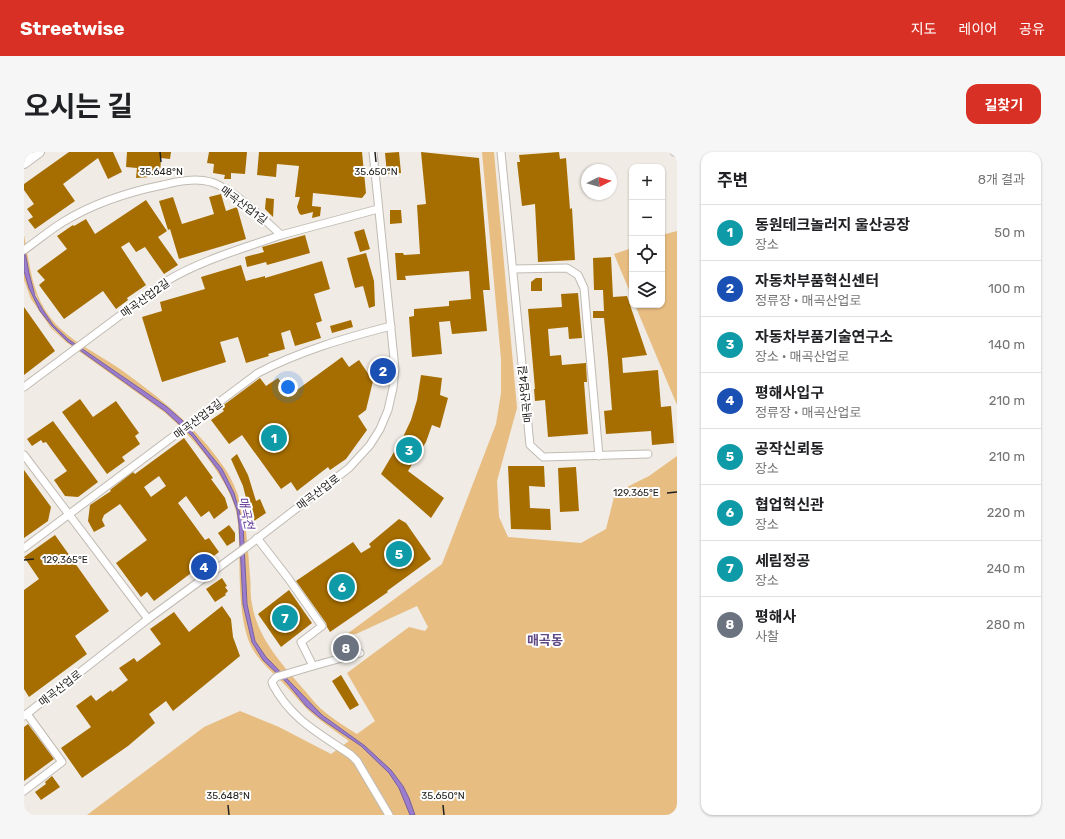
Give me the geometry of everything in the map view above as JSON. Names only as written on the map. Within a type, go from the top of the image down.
[{"type":"highway","points":[[24,163],[39,152]]},
{"type":"street","name":"매곡산업로","points":[[26,715],[148,619],[245,548],[349,468],[373,440],[380,429],[388,410],[393,388],[395,369],[373,152]]},
{"type":"street","name":"매곡산업4길","points":[[501,152],[530,445],[543,457],[648,454]]},
{"type":"street","name":"매곡산업1길","points":[[27,248],[63,222],[90,208],[126,193],[182,181],[201,180],[212,182],[225,189],[249,207],[281,235]]},
{"type":"street","points":[[281,235],[378,209]]},
{"type":"street","name":"매곡산업2길","points":[[24,387],[166,282],[183,272],[210,260],[281,235]]},
{"type":"street","points":[[513,269],[567,268],[578,275],[584,288],[599,456]]},
{"type":"street","name":"매곡산업3길","points":[[24,548],[195,422],[258,373],[278,362],[302,352],[391,326]]},
{"type":"street","points":[[24,455],[148,619]]},
{"type":"street","points":[[257,538],[322,626],[301,642],[313,666]]},
{"type":"street","points":[[360,653],[290,672],[276,677],[272,682],[287,708],[302,721],[351,755],[358,762],[389,815]]},
{"type":"street","points":[[24,791],[62,762],[26,715]]},
{"type":"shaded area","points":[[482,152],[494,152],[517,408],[497,481],[499,517],[508,537],[581,543],[606,529],[615,493],[649,476],[677,456],[677,815],[87,815],[204,727],[240,711],[279,727],[331,754],[349,741],[310,712],[261,661],[250,644],[243,620],[239,534],[236,511],[225,484],[216,470],[196,444],[164,412],[66,342],[51,328],[31,299],[24,280],[24,271],[29,288],[52,327],[67,341],[165,411],[192,436],[219,471],[231,494],[237,510],[239,524],[243,604],[252,642],[306,706],[320,718],[353,737],[322,715],[309,703],[266,657],[255,641],[247,604],[243,524],[234,493],[222,469],[183,421],[167,407],[68,339],[53,325],[43,310],[32,287],[24,246],[24,235],[36,291],[44,308],[59,328],[78,343],[120,369],[163,402],[189,425],[223,466],[231,478],[241,505],[248,547],[251,601],[259,629],[281,662],[318,706],[334,719],[357,734],[375,721],[347,673],[409,627],[425,631],[428,627],[417,606],[356,634],[347,634],[442,564],[496,424],[501,393],[501,359]]},
{"type":"shaded area","points":[[677,231],[677,405],[636,308],[665,308],[665,234]]},
{"type":"shaded area","points":[[24,246],[35,296],[53,325],[68,339],[167,407],[183,421],[222,469],[234,493],[243,524],[247,604],[255,641],[266,657],[322,715],[365,746],[391,770],[403,786],[415,815],[410,815],[399,788],[389,773],[361,746],[320,718],[306,706],[287,683],[263,660],[252,642],[243,604],[237,510],[231,494],[219,471],[192,436],[165,411],[67,341],[52,326],[40,311],[29,288],[24,271]]},
{"type":"shaded area","points":[[629,249],[629,290],[614,254]]},
{"type":"building","points":[[69,152],[113,152],[122,172],[108,179],[98,158],[63,184],[75,201],[35,229],[28,220],[33,217],[27,209],[34,204],[24,190],[24,184]]},
{"type":"building","points":[[127,152],[171,152],[170,159],[161,158],[160,176],[149,175],[149,177],[136,178],[137,168],[126,167]]},
{"type":"building","points":[[209,152],[247,152],[245,174],[231,173],[231,179],[224,179],[225,175],[213,173],[214,164],[207,163]]},
{"type":"building","points":[[259,152],[362,152],[366,193],[362,198],[313,193],[312,206],[321,207],[320,216],[312,218],[313,212],[301,215],[297,207],[300,197],[295,197],[299,166],[277,164],[276,177],[257,175]]},
{"type":"building","points":[[399,152],[401,173],[387,174],[385,153]]},
{"type":"building","points":[[421,152],[479,158],[490,290],[483,290],[487,331],[452,334],[450,321],[439,322],[442,354],[412,357],[409,317],[414,316],[414,309],[449,306],[449,301],[471,299],[469,271],[405,276],[406,280],[397,280],[395,253],[403,253],[404,255],[420,254],[417,205],[426,204]]},
{"type":"building","points":[[559,152],[560,159],[566,158],[570,209],[572,208],[575,260],[538,262],[535,204],[522,206],[517,162],[520,162],[519,155]]},
{"type":"building","points":[[221,194],[226,211],[237,207],[246,239],[179,259],[170,229],[168,230],[159,201],[173,197],[182,224],[214,214],[209,197]]},
{"type":"building","points":[[266,198],[274,199],[273,217],[265,209]]},
{"type":"building","points":[[146,200],[167,231],[158,237],[178,265],[164,274],[145,247],[136,252],[129,242],[121,247],[146,285],[127,298],[128,300],[116,309],[103,291],[64,319],[39,285],[45,280],[37,271],[67,249],[57,236],[73,225],[74,226],[86,219],[95,234]]},
{"type":"building","points":[[390,210],[401,210],[402,223],[390,224]]},
{"type":"building","points":[[364,229],[370,249],[360,252],[354,232]]},
{"type":"building","points":[[305,235],[310,253],[267,265],[266,262],[247,267],[245,257],[264,252],[262,247]]},
{"type":"building","points":[[366,253],[374,281],[375,306],[369,308],[363,286],[355,288],[347,258]]},
{"type":"building","points":[[611,257],[613,297],[627,296],[629,308],[631,308],[647,355],[622,358],[623,373],[658,370],[661,407],[671,406],[674,443],[652,445],[651,431],[606,434],[604,411],[612,410],[604,318],[593,318],[593,311],[604,311],[603,290],[594,290],[593,258]]},
{"type":"building","points":[[322,261],[330,289],[314,294],[322,321],[316,323],[321,338],[295,346],[290,330],[281,333],[285,349],[246,363],[238,337],[220,342],[226,362],[162,382],[142,317],[162,311],[160,302],[205,289],[201,277],[241,265],[246,281],[265,276],[265,278]]},
{"type":"building","points":[[536,278],[542,278],[542,291],[531,291],[531,282]]},
{"type":"building","points":[[578,293],[582,338],[569,339],[568,327],[548,329],[550,356],[561,355],[562,365],[586,363],[587,382],[584,382],[588,434],[548,437],[545,400],[535,401],[528,309],[562,307],[561,294]]},
{"type":"building","points":[[24,307],[55,351],[24,375]]},
{"type":"building","points":[[351,320],[353,327],[332,333],[330,326]]},
{"type":"building","points":[[342,357],[349,367],[359,360],[373,381],[366,410],[358,416],[367,430],[346,459],[330,470],[328,467],[297,491],[291,482],[281,489],[242,435],[229,444],[211,420],[224,411],[221,407],[260,378],[266,386],[278,378],[290,395]]},
{"type":"building","points":[[421,375],[442,378],[440,395],[448,398],[440,428],[432,425],[426,442],[408,471],[444,498],[431,518],[381,474],[411,420],[417,400]]},
{"type":"building","points":[[80,399],[93,417],[116,401],[139,433],[135,436],[140,444],[122,457],[125,461],[107,474],[62,412]]},
{"type":"building","points":[[53,421],[98,482],[78,497],[65,496],[54,480],[67,471],[46,442],[43,443],[41,440],[32,446],[27,439]]},
{"type":"building","points":[[184,438],[213,478],[211,479],[225,498],[228,508],[214,519],[209,511],[201,517],[186,496],[178,503],[205,540],[209,538],[219,552],[154,601],[147,592],[141,597],[116,563],[147,540],[120,504],[104,515],[102,520],[105,526],[94,532],[88,521],[90,505],[111,491],[110,490],[133,472],[135,474]],"holes":[[[159,476],[166,486],[151,497],[144,487]]]},
{"type":"building","points":[[237,454],[248,475],[256,501],[260,499],[266,513],[254,521],[248,506],[243,486],[231,459]]},
{"type":"building","points":[[508,466],[544,466],[545,487],[529,486],[530,508],[550,509],[551,530],[511,529]]},
{"type":"building","points":[[576,467],[579,511],[560,512],[558,468]]},
{"type":"building","points":[[24,470],[51,507],[48,521],[24,538]]},
{"type":"building","points":[[399,519],[406,523],[431,559],[387,591],[388,592],[330,632],[326,623],[296,581],[353,542],[361,553],[371,547],[369,544]]},
{"type":"building","points":[[229,525],[235,533],[235,541],[227,546],[218,533]]},
{"type":"building","points":[[55,535],[109,611],[75,636],[87,654],[29,697],[24,689],[24,590],[39,579],[24,557]]},
{"type":"building","points":[[222,578],[228,591],[225,594],[226,595],[215,602],[206,589]]},
{"type":"building","points":[[289,590],[312,623],[281,647],[258,614]]},
{"type":"building","points":[[222,606],[231,619],[233,637],[240,656],[173,711],[166,701],[149,714],[155,723],[128,746],[82,778],[61,748],[91,727],[76,706],[91,695],[96,701],[111,690],[112,692],[128,680],[119,668],[134,658],[137,662],[161,644],[150,629],[174,612],[189,632]]},
{"type":"building","points":[[355,642],[356,649],[337,654],[335,645]]},
{"type":"building","points":[[341,675],[359,705],[350,710],[332,681]]},
{"type":"building","points":[[28,724],[54,759],[24,781],[24,727]]},
{"type":"building","points":[[52,776],[60,787],[41,800],[35,792],[46,784],[45,782]]},
{"type":"place","name":"자동차부품혁신센터","points":[[383,371]]},
{"type":"place","name":"동원테크놀러지 울산공장","points":[[274,438]]},
{"type":"place","name":"자동차부품기술연구소","points":[[409,450]]},
{"type":"place","name":"공작신뢰동","points":[[399,554]]},
{"type":"place","name":"평해사입구","points":[[204,567]]},
{"type":"place","name":"협업혁신관","points":[[342,587]]},
{"type":"place","name":"세림정공","points":[[285,618]]},
{"type":"place","name":"평해사","points":[[346,648]]},
{"type":"district","name":"매곡동","points":[[545,640]]},
{"type":"water label","name":"매곡천","points":[[246,513]]}]
